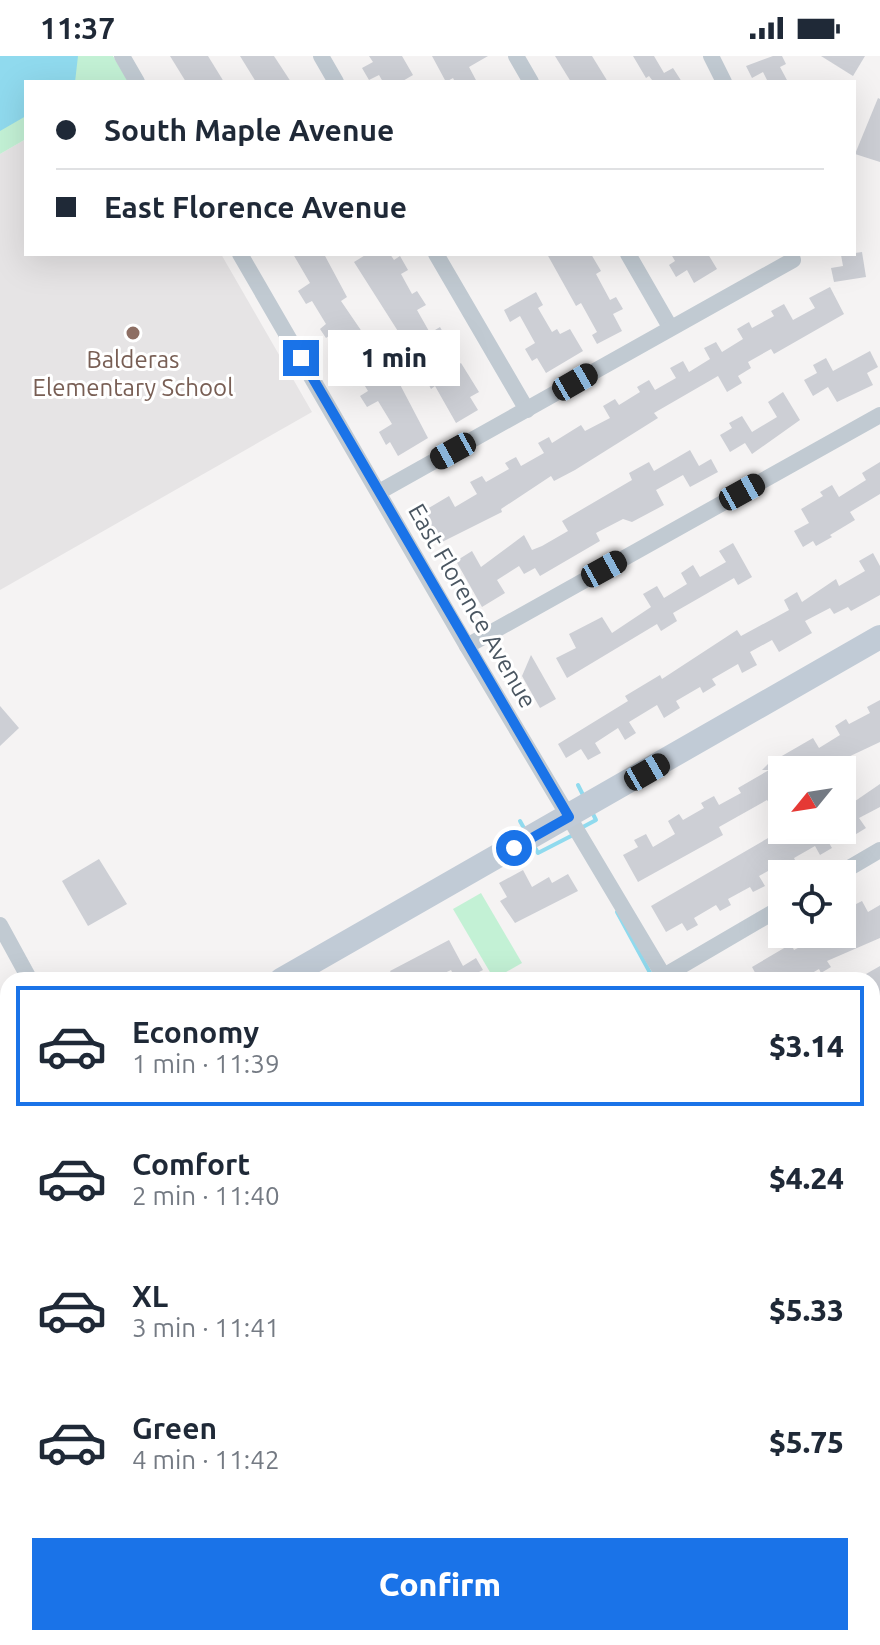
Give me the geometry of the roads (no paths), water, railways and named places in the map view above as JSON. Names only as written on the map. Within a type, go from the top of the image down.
[{"type":"main road","points":[[295,972],[880,637]]},
{"type":"street","points":[[122,56],[136,80]]},
{"type":"street","points":[[321,56],[335,80]]},
{"type":"street","points":[[516,56],[530,80]]},
{"type":"street","points":[[711,56],[723,80]]},
{"type":"street","name":"East Florence Avenue","points":[[241,256],[467,646],[661,972]]},
{"type":"street","points":[[437,256],[527,410]]},
{"type":"street","points":[[629,256],[670,327]]},
{"type":"street","points":[[379,492],[792,257]]},
{"type":"street","points":[[467,646],[880,415]]},
{"type":"street","points":[[856,864],[880,850]]},
{"type":"street","points":[[675,972],[768,915]]},
{"type":"street","points":[[0,925],[26,972]]},
{"type":"water","points":[[0,56],[78,56],[75,80],[24,80],[24,117],[0,131]]},
{"type":"waterway","points":[[578,785],[583,795]]},
{"type":"waterway","points":[[581,828],[596,820],[591,810]]},
{"type":"waterway","points":[[520,821],[525,830]]},
{"type":"waterway","points":[[533,844],[538,853],[573,835]]},
{"type":"waterway","points":[[617,912],[650,972]]},
{"type":"place","name":"Balderas Elementary School","points":[[133,333]]}]
